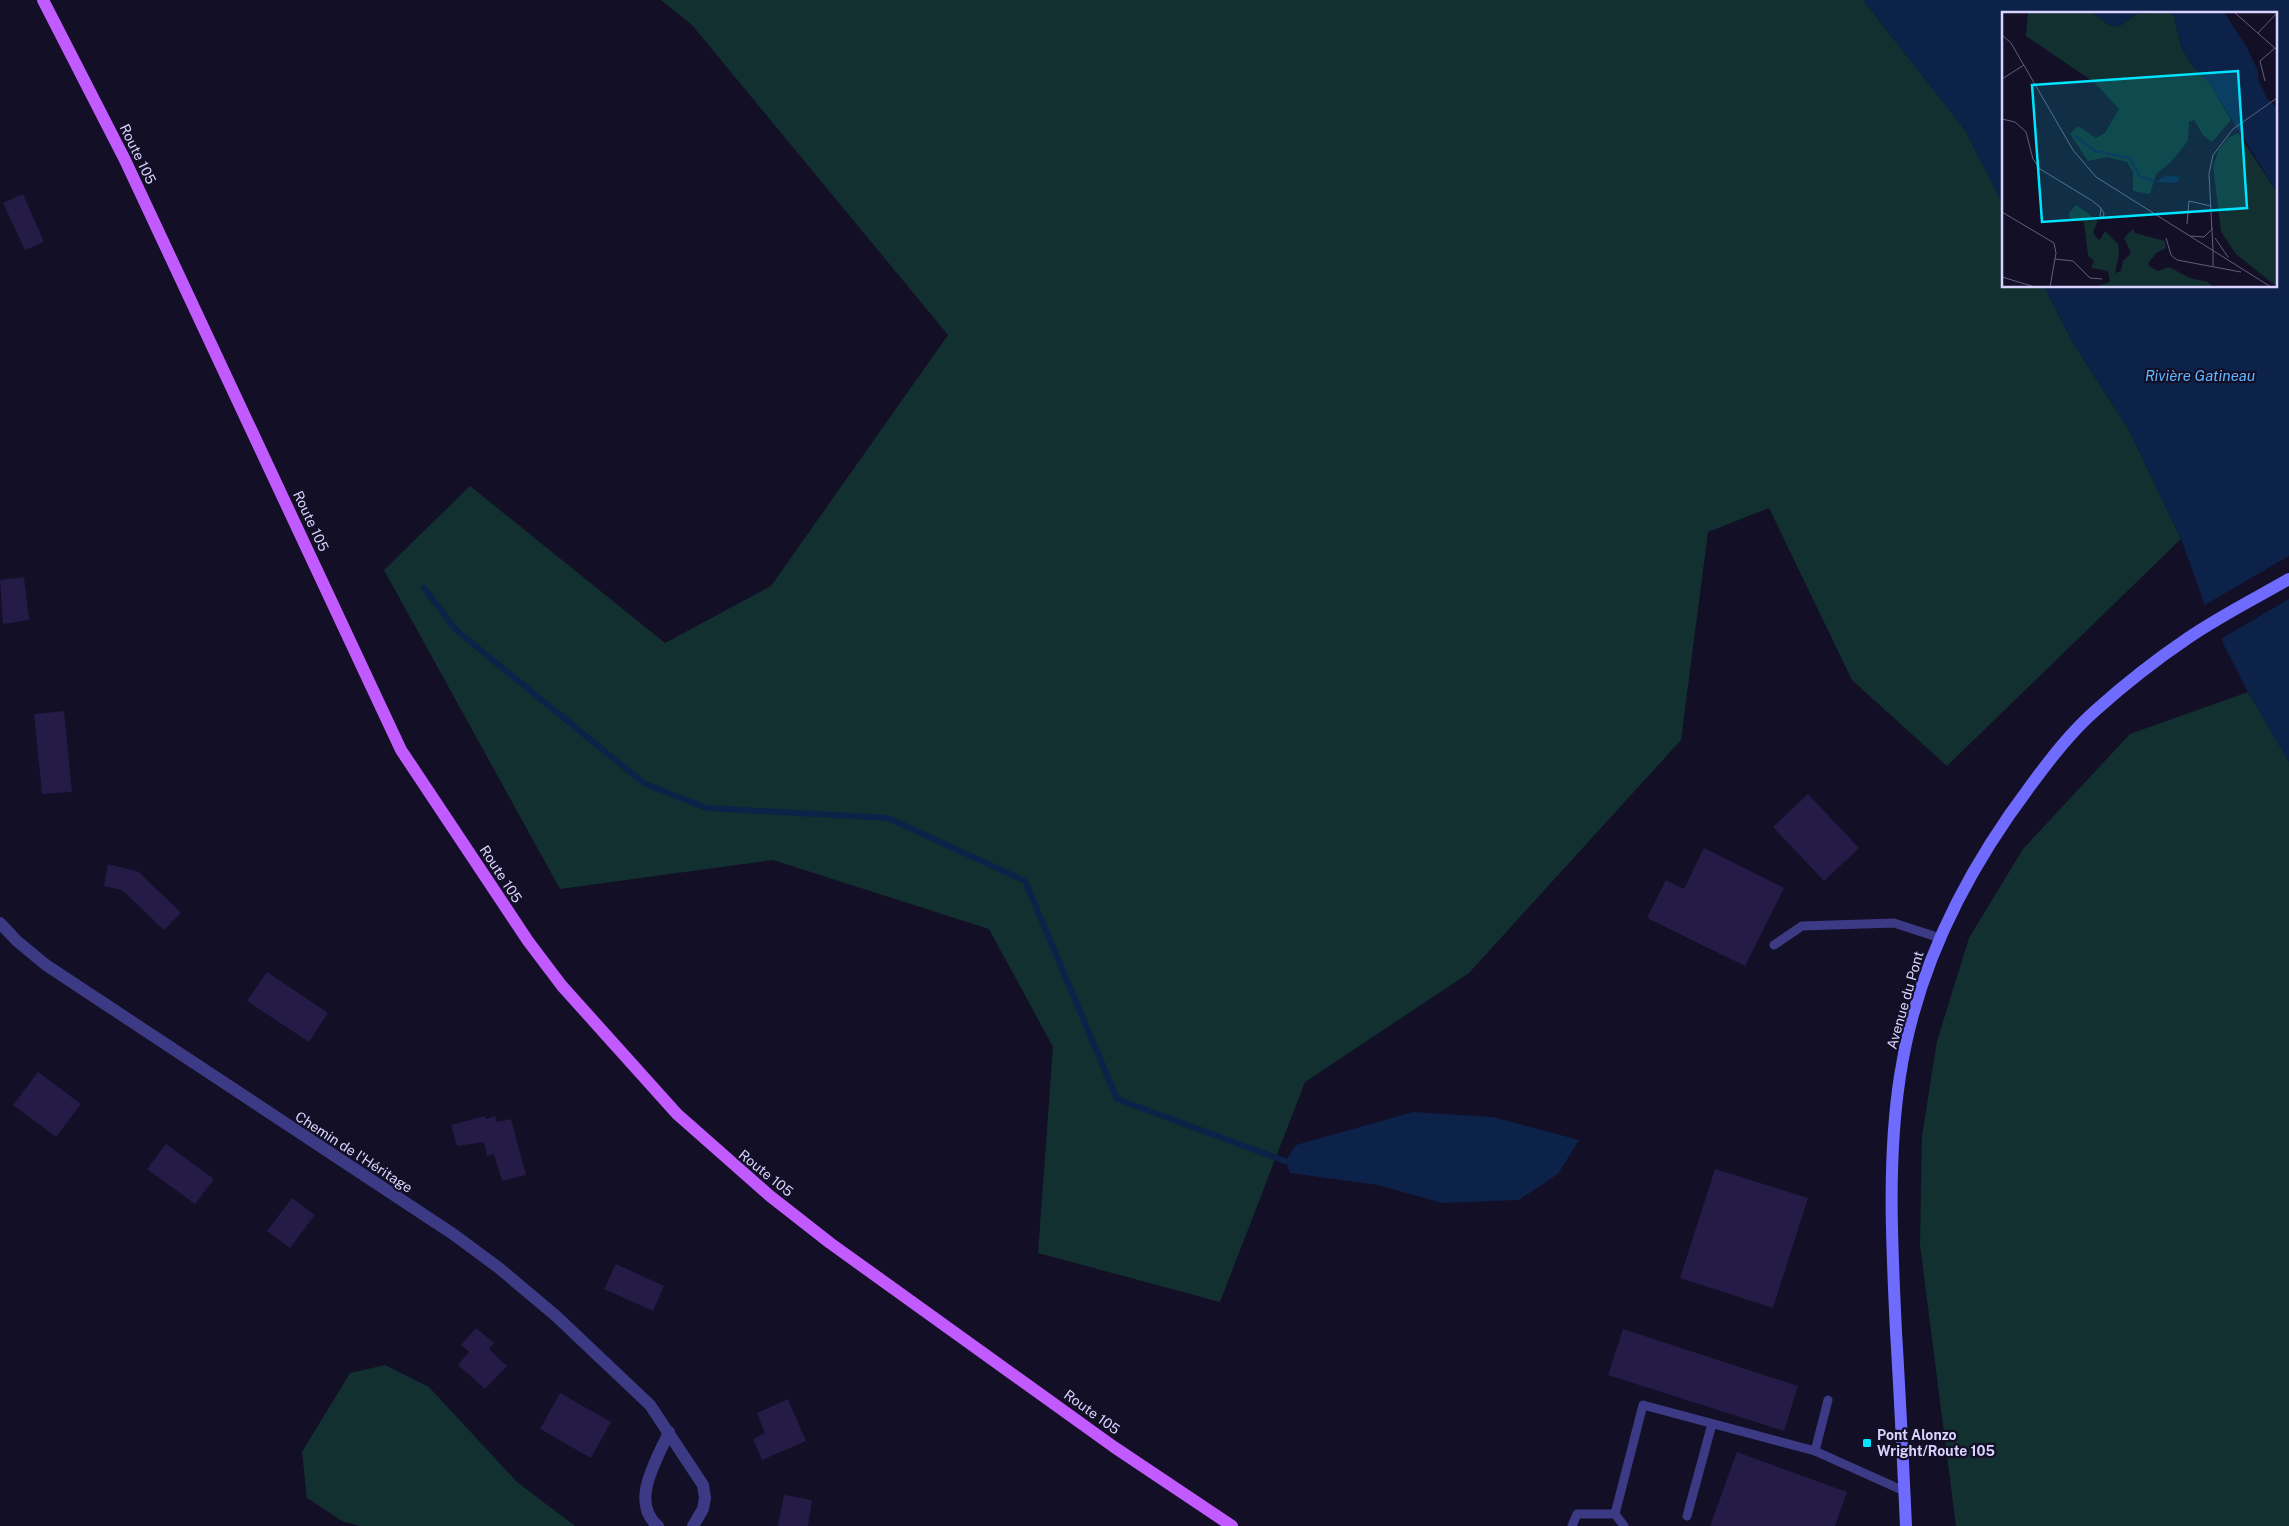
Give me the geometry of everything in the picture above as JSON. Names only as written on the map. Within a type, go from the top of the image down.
[{"type":"main road","name":"Route 105","points":[[43,0],[125,160],[401,750],[528,942],[550,971],[598,1029],[678,1114],[770,1196],[830,1243],[1114,1446],[1232,1526]]},
{"type":"main road","name":"Avenue du Pont","points":[[1906,1526],[1893,1261],[1894,1127],[1900,1076],[1909,1029],[1927,970],[1940,938],[1976,867],[2008,815],[2070,735],[2096,710],[2189,637],[2289,579]]},
{"type":"street","name":"Chemin de l'Héritage","points":[[0,923],[17,942],[76,987],[453,1234],[499,1268],[556,1316],[650,1405],[669,1432],[703,1485],[705,1498],[703,1509],[693,1526]]},
{"type":"street","points":[[658,1526],[651,1520],[647,1511],[645,1493],[669,1432]]},
{"type":"lane","points":[[1774,945],[1802,926],[1894,923],[1940,938]]},
{"type":"lane","points":[[1815,1451],[1828,1400]]},
{"type":"lane","points":[[1615,1514],[1643,1405],[1815,1451],[1904,1491]]},
{"type":"lane","points":[[1687,1516],[1712,1424]]},
{"type":"lane","points":[[1572,1526],[1577,1514],[1615,1514]]},
{"type":"lane","points":[[1615,1514],[1624,1526]]},
{"type":"green space","points":[[661,0],[1863,0],[1965,130],[2002,202],[2002,288],[2045,288],[2073,343],[2129,430],[2181,539],[1947,766],[1852,680],[1769,508],[1708,532],[1681,740],[1469,973],[1305,1082],[1220,1302],[1038,1253],[1053,1047],[989,929],[773,860],[560,889],[384,570],[470,486],[665,643],[771,586],[948,335],[692,25]]},
{"type":"green space","points":[[2248,692],[2289,762],[2289,1526],[1956,1526],[1920,1245],[1922,1136],[1937,1041],[1969,938],[2023,849],[2130,734]]},
{"type":"green space","points":[[385,1365],[429,1387],[517,1482],[575,1526],[360,1526],[342,1521],[307,1498],[302,1452],[350,1373]]},
{"type":"water","name":"Rivière Gatineau","points":[[1863,0],[2289,0],[2289,762],[2248,692],[2208,614],[2181,539],[2129,430],[2073,343],[2045,288],[2276,288],[2276,12],[2002,12],[2002,202],[1965,130]]},
{"type":"water","points":[[1413,1112],[1493,1117],[1579,1140],[1558,1174],[1519,1200],[1442,1203],[1378,1185],[1290,1173],[1285,1161],[1296,1145]]},
{"type":"pier","points":[[2289,556],[2289,599],[2219,640],[2203,606]]},
{"type":"building","points":[[23,194],[44,242],[25,250],[3,203]]},
{"type":"building","points":[[24,577],[29,620],[3,624],[0,580]]},
{"type":"building","points":[[64,711],[72,792],[42,794],[34,714]]},
{"type":"building","points":[[1808,794],[1859,848],[1824,881],[1773,827]]},
{"type":"building","points":[[1704,848],[1784,888],[1745,966],[1647,918],[1666,880],[1684,889]]},
{"type":"building","points":[[108,864],[139,872],[181,913],[164,930],[122,890],[104,886]]},
{"type":"building","points":[[267,972],[328,1013],[309,1042],[247,1001]]},
{"type":"building","points":[[38,1072],[81,1104],[56,1137],[13,1105]]},
{"type":"building","points":[[485,1116],[486,1119],[495,1116],[497,1122],[511,1119],[526,1175],[502,1181],[494,1154],[487,1156],[484,1142],[457,1146],[451,1125]]},
{"type":"building","points":[[166,1144],[214,1179],[195,1204],[147,1169]]},
{"type":"building","points":[[1715,1169],[1808,1198],[1773,1308],[1680,1278]]},
{"type":"building","points":[[292,1198],[315,1215],[290,1248],[267,1231]]},
{"type":"building","points":[[616,1264],[664,1286],[653,1311],[604,1289]]},
{"type":"building","points":[[476,1328],[494,1343],[489,1349],[507,1366],[485,1389],[458,1365],[469,1352],[461,1345]]},
{"type":"building","points":[[1623,1329],[1798,1386],[1784,1431],[1608,1375]]},
{"type":"building","points":[[560,1393],[611,1422],[591,1458],[540,1429]]},
{"type":"building","points":[[788,1399],[806,1441],[762,1460],[753,1439],[765,1433],[757,1413]]},
{"type":"building","points":[[1737,1452],[1847,1492],[1835,1526],[1710,1526]]},
{"type":"building","points":[[784,1495],[812,1500],[808,1526],[778,1526]]},
{"type":"waterway","points":[[424,588],[456,630],[645,784],[707,808],[888,818],[1025,881],[1117,1099],[1285,1161]]},
{"type":"place","name":"Pont Alonzo Wright/Route 105","points":[[1867,1443]]}]
